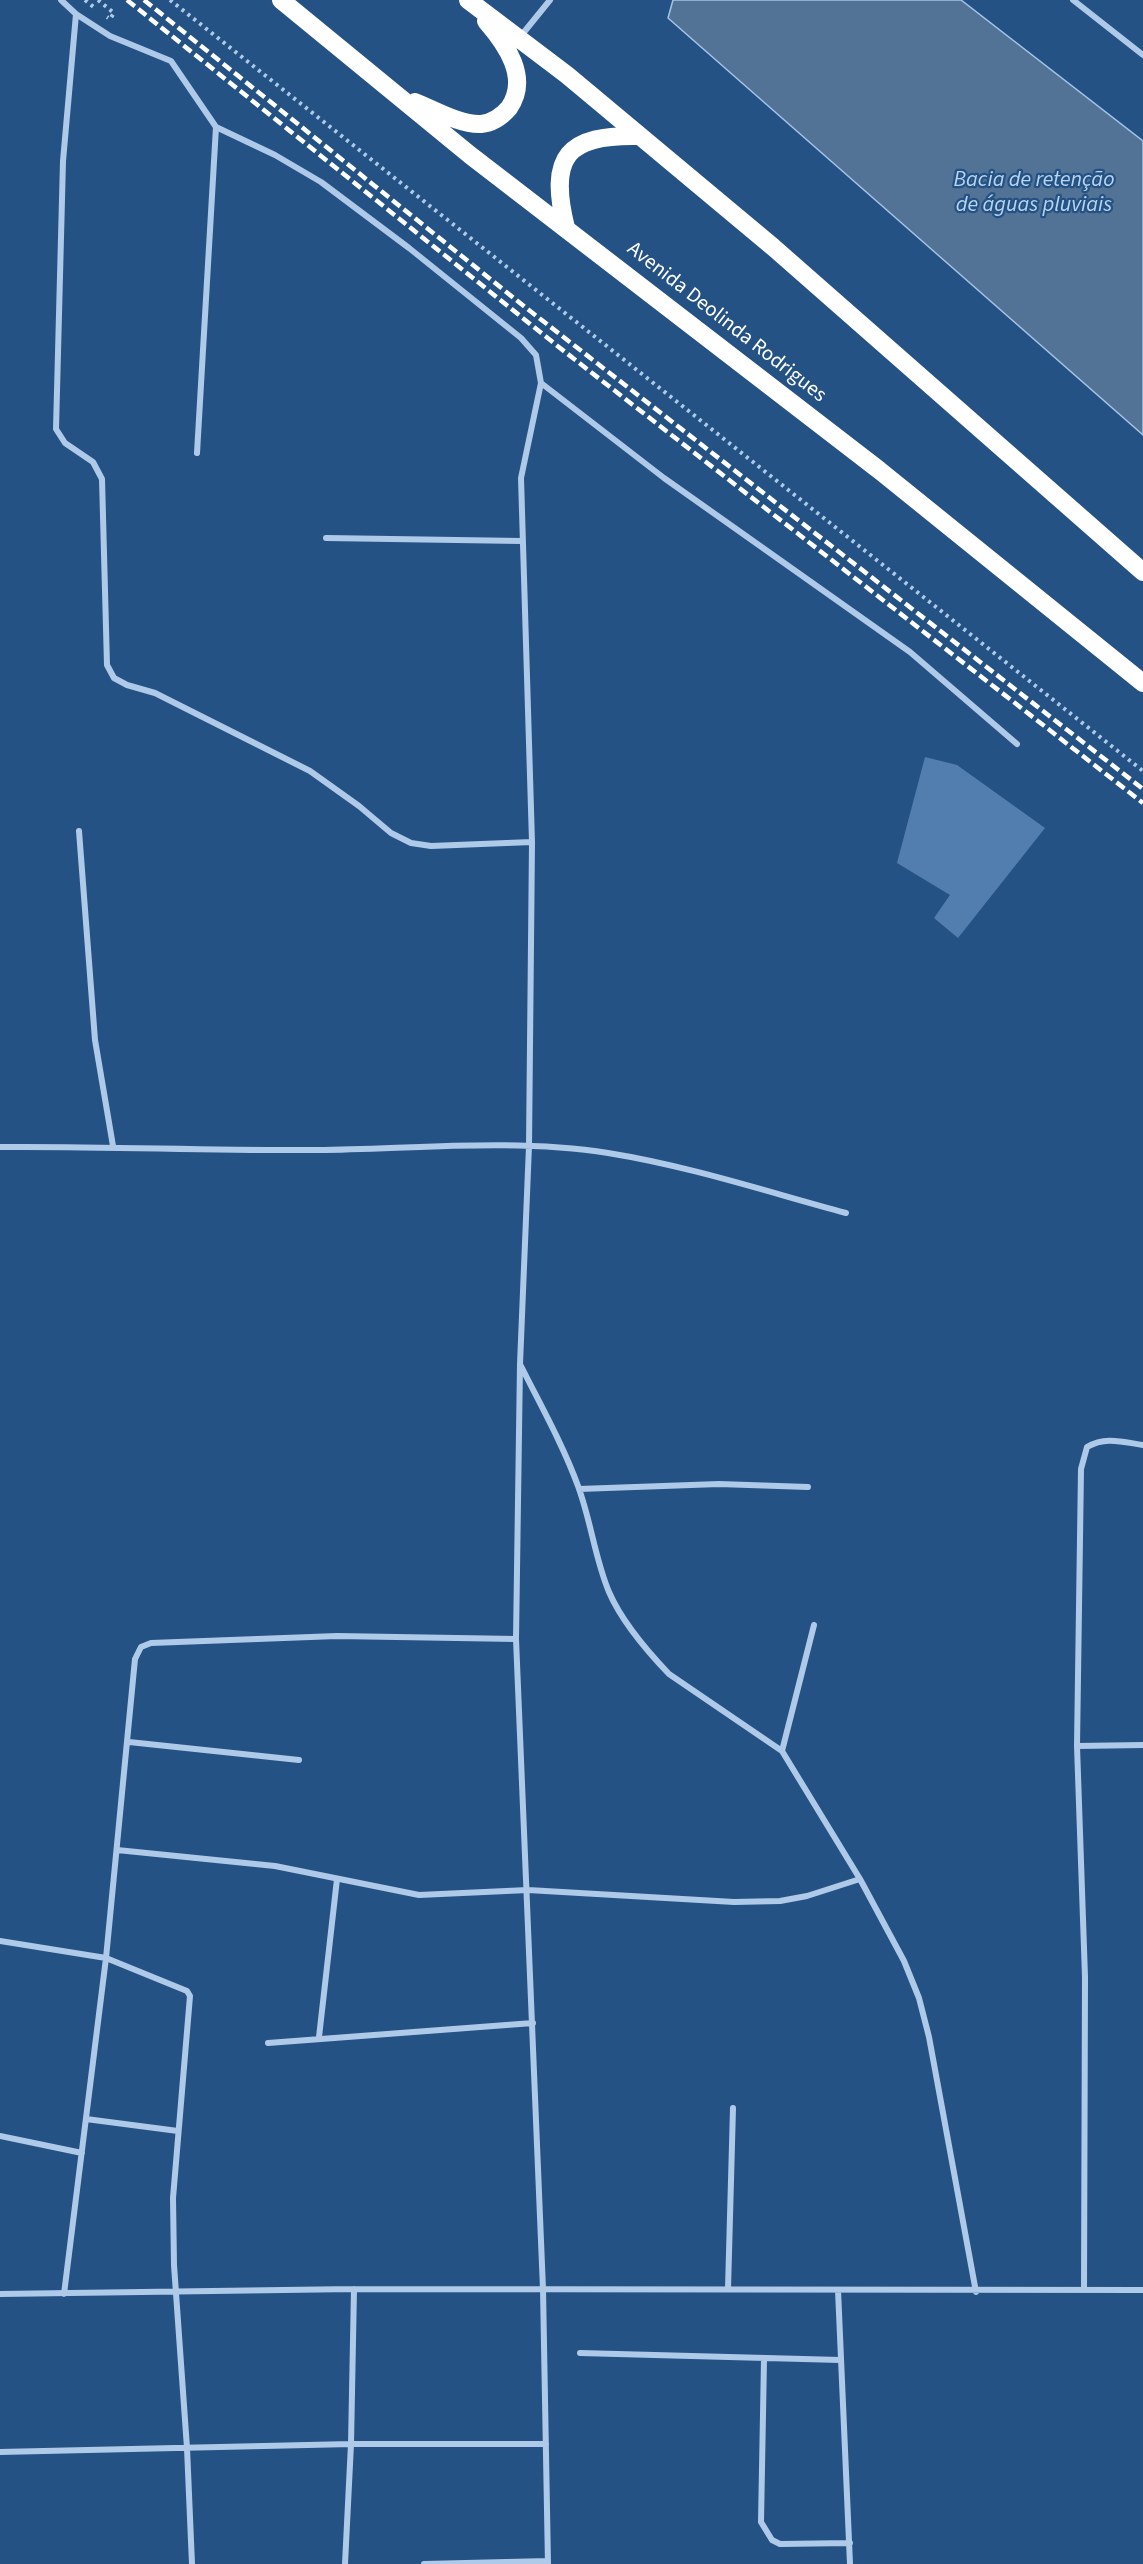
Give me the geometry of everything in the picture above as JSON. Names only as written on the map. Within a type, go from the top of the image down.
[{"type":"highway","name":"Avenida Deolinda Rodrigues","points":[[280,0],[566,228],[879,470],[1143,683]]},
{"type":"highway","points":[[397,95],[457,119],[480,124],[493,121],[504,113],[515,99],[517,82],[514,62],[494,31],[469,1]]},
{"type":"highway","points":[[469,1],[519,38],[640,136],[782,255],[1143,572]]},
{"type":"highway","points":[[566,228],[559,185],[561,169],[569,153],[581,143],[594,138],[640,136]]},
{"type":"street","points":[[61,0],[76,14],[110,36],[171,61],[216,126],[275,155],[321,182],[409,248],[521,338],[536,355],[541,383],[521,478],[521,541],[532,842],[529,1146],[520,1364],[516,1639],[543,2289],[548,2562],[424,2564]]},
{"type":"street","points":[[519,38],[550,0]]},
{"type":"street","points":[[1073,0],[1143,55]]},
{"type":"street","points":[[76,14],[63,161],[56,429],[65,442],[93,462],[102,479],[107,665],[114,678],[127,685],[155,693],[310,771],[359,806],[391,833],[411,843],[431,846],[532,842]]},
{"type":"street","points":[[197,453],[216,126]]},
{"type":"street","points":[[541,383],[664,478],[910,652],[1017,744]]},
{"type":"street","points":[[326,538],[521,541]]},
{"type":"street","points":[[79,831],[95,1040],[112,1146]]},
{"type":"street","points":[[0,1147],[112,1146],[315,1150],[529,1146],[608,1153],[705,1174],[846,1214]]},
{"type":"street","points":[[520,1364],[563,1448],[579,1488],[609,1592],[653,1658],[669,1674],[782,1751],[860,1879],[904,1961],[919,1998],[929,2037],[976,2292]]},
{"type":"street","points":[[1084,2290],[1085,1977],[1077,1746],[1083,1455],[1087,1448],[1096,1442],[1111,1440],[1143,1445]]},
{"type":"street","points":[[579,1488],[719,1484],[808,1487]]},
{"type":"street","points":[[782,1751],[814,1625]]},
{"type":"street","points":[[64,2294],[106,1958],[129,1742],[135,1659],[141,1647],[151,1643],[337,1636],[516,1639]]},
{"type":"street","points":[[129,1742],[299,1760]]},
{"type":"street","points":[[1077,1746],[1143,1745]]},
{"type":"street","points":[[117,1851],[275,1866],[419,1896],[528,1890],[734,1902],[780,1901],[807,1896],[860,1879]]},
{"type":"street","points":[[319,2037],[337,1878]]},
{"type":"street","points":[[0,1941],[106,1958],[187,1991],[190,1996],[173,2198],[176,2291],[188,2448],[192,2564]]},
{"type":"street","points":[[268,2043],[319,2037],[533,2023]]},
{"type":"street","points":[[728,2289],[733,2108]]},
{"type":"street","points":[[86,2119],[178,2131]]},
{"type":"street","points":[[0,2136],[82,2153]]},
{"type":"street","points":[[0,2294],[354,2289],[728,2289],[976,2292],[1143,2290]]},
{"type":"street","points":[[345,2564],[351,2444],[354,2289]]},
{"type":"street","points":[[838,2290],[850,2564]]},
{"type":"street","points":[[580,2353],[764,2360],[840,2360]]},
{"type":"street","points":[[764,2360],[761,2522],[772,2540],[780,2544],[850,2543]]},
{"type":"street","points":[[0,2452],[351,2444],[546,2444]]},
{"type":"path","points":[[85,0],[110,19],[114,13],[98,0]]},
{"type":"path","points":[[170,0],[1143,771]]},
{"type":"water","name":"Bacia de retenção de águas pluviais","points":[[673,0],[961,0],[1143,141],[1143,435],[668,18]]},
{"type":"building","points":[[925,757],[957,765],[1045,828],[958,938],[934,918],[950,895],[897,863]]},
{"type":"railway","points":[[127,0],[560,348],[1143,803]]},
{"type":"railway","points":[[144,0],[525,307],[1143,789]]}]
